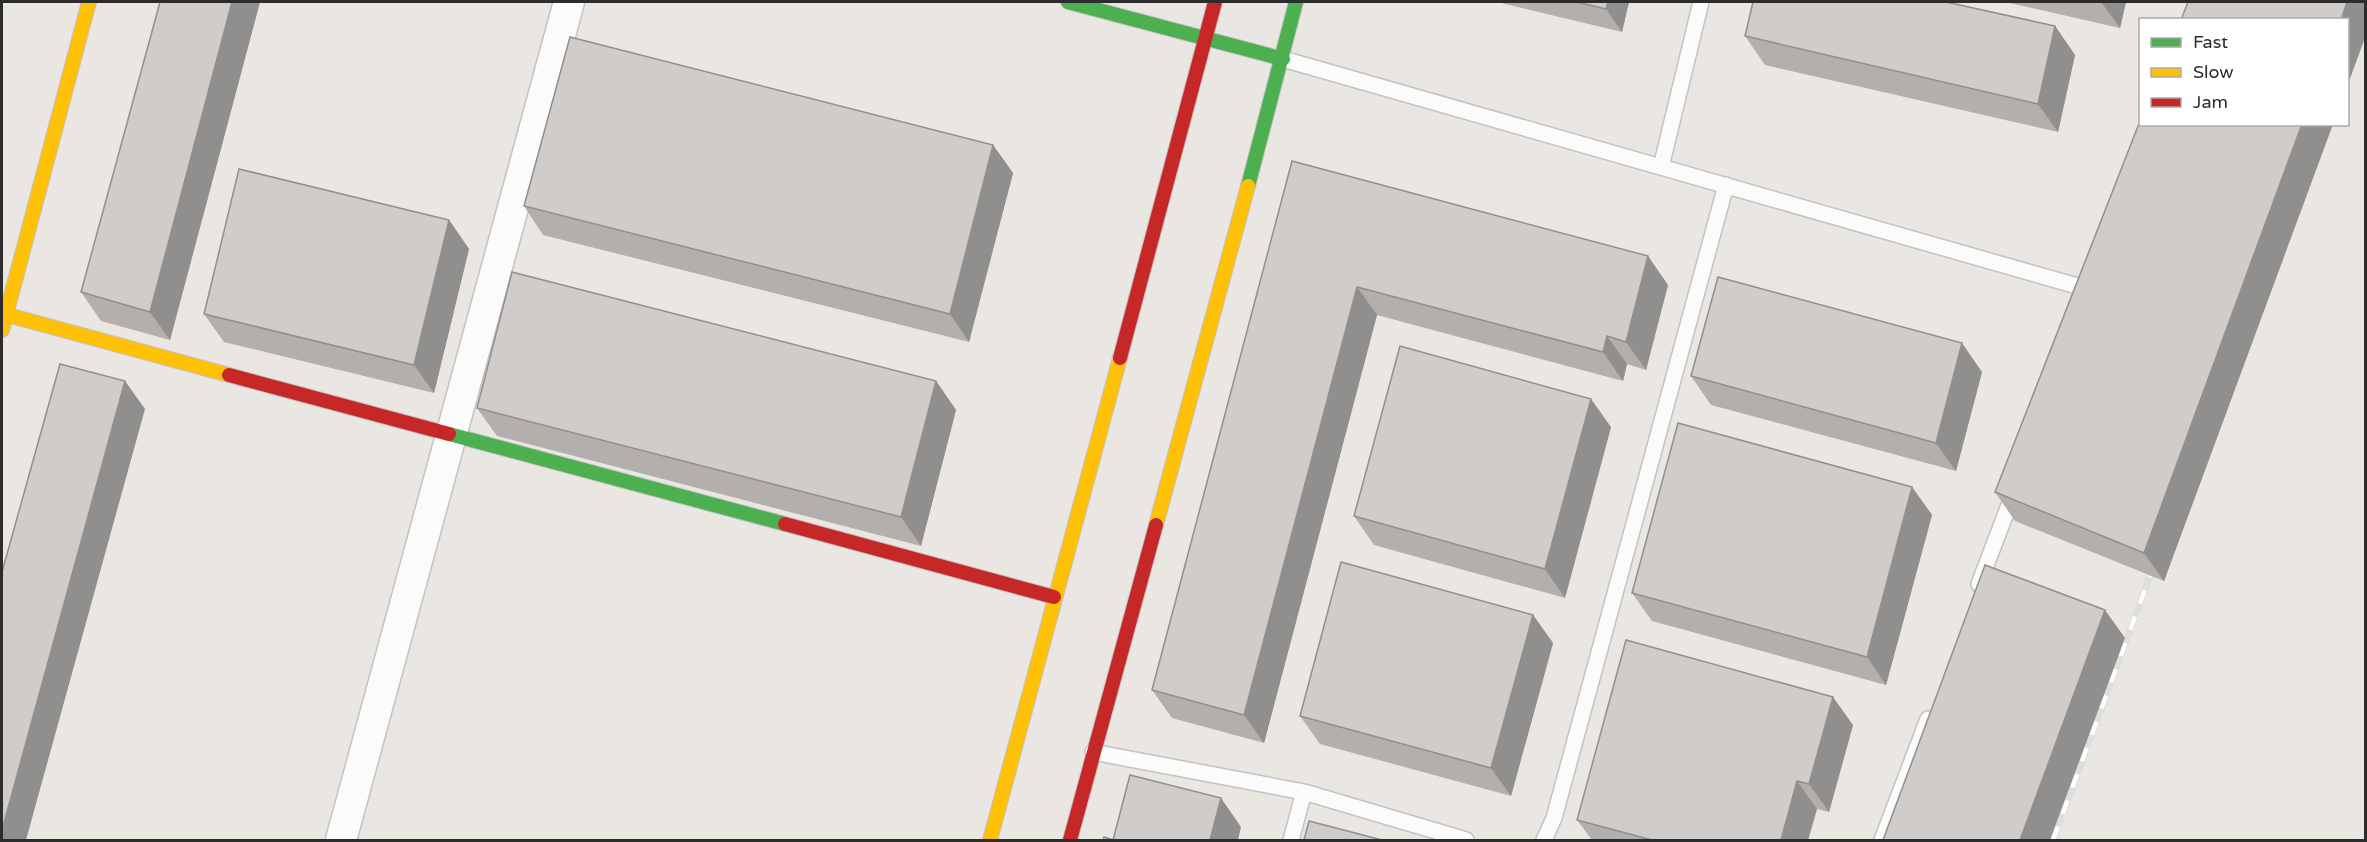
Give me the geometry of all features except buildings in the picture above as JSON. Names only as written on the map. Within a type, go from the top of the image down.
[{"type":"street","points":[[2,330],[4,314],[89,2]]},
{"type":"street","points":[[341,840],[569,2]]},
{"type":"street","points":[[1068,2],[1283,59]]},
{"type":"street","points":[[990,840],[1215,2]]},
{"type":"street","points":[[1070,840],[1283,59],[1296,2]]},
{"type":"street","points":[[4,314],[1054,597]]},
{"type":"lane","points":[[1661,167],[1701,2]]},
{"type":"lane","points":[[1283,59],[2091,290]]},
{"type":"lane","points":[[1544,840],[1554,818],[1726,185]]},
{"type":"lane","points":[[1974,598],[2020,477]]},
{"type":"lane","points":[[1882,840],[1932,708]]},
{"type":"lane","points":[[1093,752],[1304,792],[1466,840]]},
{"type":"lane","points":[[1291,840],[1304,792]]},
{"type":"railway","points":[[2053,840],[2150,576]]},
{"type":"traffic: fast","points":[[1068,2],[1283,59]]},
{"type":"traffic: fast","points":[[1248,186],[1296,2]]},
{"type":"traffic: fast","points":[[449,434],[785,524]]},
{"type":"traffic: slow","points":[[2,330],[89,2]]},
{"type":"traffic: slow","points":[[1156,525],[1248,186]]},
{"type":"traffic: slow","points":[[4,314],[229,375]]},
{"type":"traffic: slow","points":[[990,840],[1120,358]]},
{"type":"traffic: jam","points":[[1120,358],[1215,2]]},
{"type":"traffic: jam","points":[[229,375],[449,434]]},
{"type":"traffic: jam","points":[[785,524],[1054,597]]},
{"type":"traffic: jam","points":[[1070,840],[1156,525]]}]
